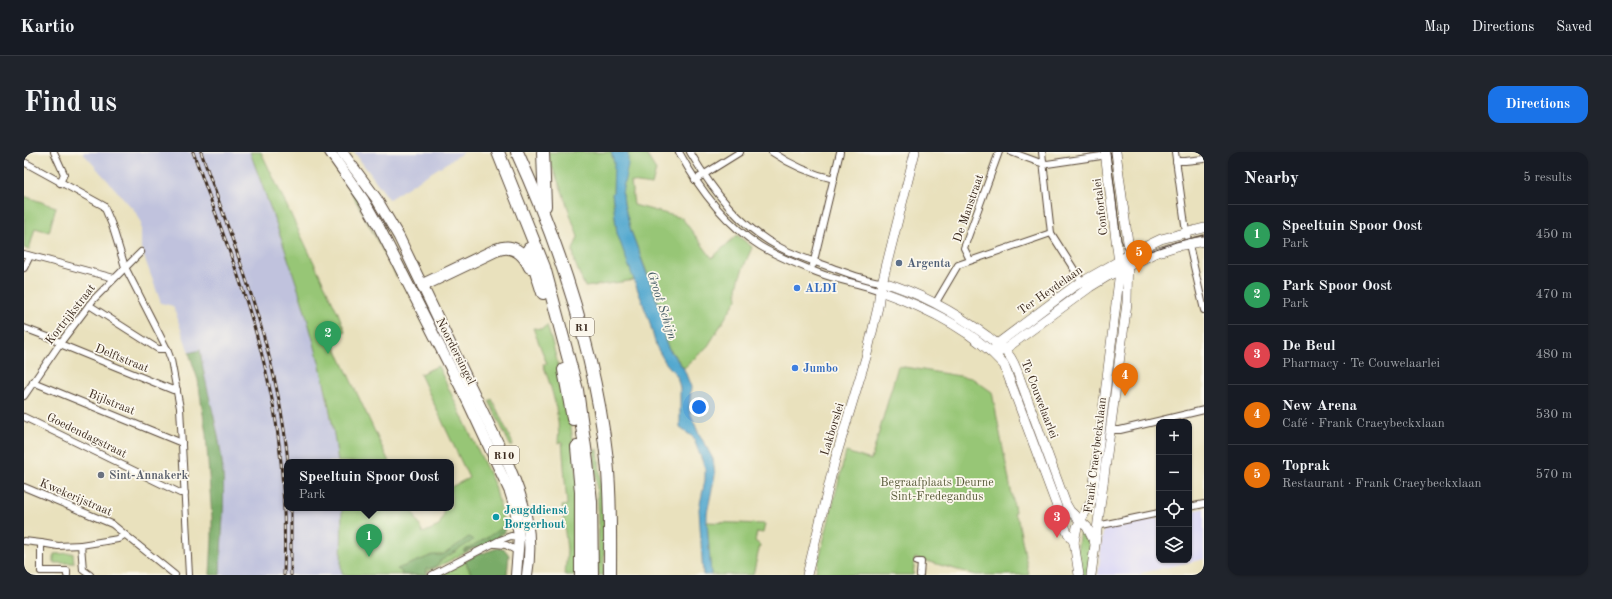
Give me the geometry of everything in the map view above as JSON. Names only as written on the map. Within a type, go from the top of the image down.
[{"type":"highway","name":"R1","points":[[498,152],[544,267],[577,390],[591,502],[592,575]]},
{"type":"highway","name":"R1","points":[[517,152],[545,217],[564,267],[582,329],[596,386],[607,460],[610,512],[610,575]]},
{"type":"highway","name":"R1","points":[[543,152],[545,217]]},
{"type":"highway","points":[[520,204],[520,223],[544,295],[564,370],[579,457],[581,575]]},
{"type":"highway","points":[[423,286],[496,250],[507,247],[519,251],[527,260],[544,295]]},
{"type":"main road","name":"Noordersingel","points":[[330,152],[363,199],[379,227],[501,470],[515,508],[519,537],[516,575]]},
{"type":"main road","name":"Noordersingel","points":[[342,152],[383,209],[402,242],[521,494],[528,517],[529,534],[527,575]]},
{"type":"main road","points":[[412,292],[423,286]]},
{"type":"street","points":[[54,152],[64,174],[60,182]]},
{"type":"street","points":[[679,152],[705,194],[725,217],[758,245],[789,261],[812,270],[858,285],[883,287]]},
{"type":"street","points":[[690,152],[703,174],[723,201],[764,238],[782,249],[814,262],[861,277],[883,287]]},
{"type":"street","points":[[695,180],[739,152]]},
{"type":"street","points":[[772,152],[784,161],[803,170],[834,180]]},
{"type":"street","points":[[812,270],[840,152]]},
{"type":"street","name":"Lakborslei","points":[[807,575],[829,483],[845,424],[863,367],[915,152]]},
{"type":"street","name":"De Manstraat","points":[[935,304],[958,265],[970,260],[964,248],[1000,152]]},
{"type":"street","points":[[1010,152],[1043,163],[1116,153]]},
{"type":"street","points":[[1042,152],[1051,233],[1082,282]]},
{"type":"street","points":[[1175,152],[1186,232],[1204,310]]},
{"type":"street","name":"Confortalei","points":[[1116,153],[1129,255]]},
{"type":"street","name":"Confortalei","points":[[1106,154],[1119,260]]},
{"type":"street","points":[[1176,161],[1204,159]]},
{"type":"street","points":[[24,162],[104,206],[112,225],[125,267],[167,349],[171,360],[180,408],[189,575]]},
{"type":"street","name":"Ter Heydelaan","points":[[1001,347],[1073,286],[1156,241],[1204,228]]},
{"type":"street","points":[[970,260],[1051,233]]},
{"type":"street","points":[[758,245],[764,238]]},
{"type":"street","name":"Ter Heydelaan","points":[[1001,347],[1108,276],[1155,253],[1189,243],[1204,241]]},
{"type":"street","name":"Kortrijkstraat","points":[[24,396],[60,343],[89,305],[141,252]]},
{"type":"street","points":[[24,268],[27,255],[114,278]]},
{"type":"street","points":[[1129,255],[1129,267]]},
{"type":"street","points":[[1119,260],[1120,271]]},
{"type":"street","name":"Frank Craeybeckxlaan","points":[[1091,575],[1127,303],[1129,267]]},
{"type":"street","name":"Frank Craeybeckxlaan","points":[[1079,575],[1074,542],[1077,527],[1092,500],[1120,271]]},
{"type":"street","points":[[858,285],[862,281],[861,277]]},
{"type":"street","name":"Te Couwelaarlei","points":[[883,287],[900,294],[935,304],[955,314],[1001,347],[1013,360],[1066,504],[1086,526],[1095,543]]},
{"type":"street","name":"Te Couwelaarlei","points":[[900,294],[972,337],[993,353],[1004,365],[1059,512],[1067,532],[1074,542]]},
{"type":"street","points":[[89,305],[158,349],[167,349]]},
{"type":"street","name":"Delftstraat","points":[[24,328],[173,390],[177,390]]},
{"type":"street","points":[[993,353],[1001,347]]},
{"type":"street","name":"Bijlstraat","points":[[33,382],[182,443]]},
{"type":"street","points":[[1100,428],[1120,430],[1204,410]]},
{"type":"street","name":"Goedendagstraat","points":[[24,417],[180,493],[185,493]]},
{"type":"street","name":"Kwekerijstraat","points":[[24,487],[112,524],[175,575]]},
{"type":"street","points":[[1192,506],[1204,504]]},
{"type":"street","points":[[1098,526],[1156,514]]},
{"type":"street","points":[[24,541],[58,546],[81,545],[118,539],[124,535]]},
{"type":"street","points":[[432,575],[489,545],[511,536],[519,537]]},
{"type":"street","points":[[41,543],[39,573],[67,573]]},
{"type":"street","points":[[489,545],[502,544],[519,552]]},
{"type":"street","points":[[81,545],[83,570],[90,575]]},
{"type":"street","points":[[917,562],[922,562],[920,575]]},
{"type":"shaded area","points":[[82,152],[250,152],[292,267],[315,341],[338,459],[284,459],[284,511],[342,511],[341,569],[343,575],[220,575],[224,489],[222,462],[216,424],[204,379],[200,351],[189,353],[173,306],[161,303],[141,248],[141,221],[134,210]]},
{"type":"shaded area","points":[[354,152],[464,152],[389,199]]},
{"type":"shaded area","points":[[1204,508],[1204,559],[1192,562],[1192,527],[1192,511]]},
{"type":"shaded area","points":[[1156,519],[1156,563],[1186,563],[1141,573],[1141,575],[1098,575],[1103,531]]},
{"type":"green space","points":[[250,152],[261,152],[338,313],[345,331],[333,342],[388,459],[338,459],[332,422],[314,344],[278,228]]},
{"type":"green space","points":[[546,152],[611,152],[615,163],[612,194],[617,233],[635,280],[585,287],[575,263],[573,250],[578,237],[562,191]]},
{"type":"green space","points":[[628,152],[645,152],[656,170],[652,185],[631,182],[634,205],[682,218],[712,258],[737,235],[752,247],[739,279],[737,292],[738,297],[708,346],[684,368],[668,347],[664,338],[664,321],[658,301],[631,231],[624,204],[622,193]]},
{"type":"green space","points":[[351,187],[356,195],[360,207],[397,277],[349,188]]},
{"type":"green space","points":[[24,196],[56,207],[49,232],[35,228],[29,250],[24,248]]},
{"type":"green space","points":[[547,325],[566,400],[573,439],[578,501],[577,575],[565,575],[567,550],[562,506],[567,505],[562,441],[558,443],[559,433],[557,413],[543,364],[547,364],[533,328],[542,329]]},
{"type":"green space","points":[[200,350],[218,434],[222,462],[223,504],[220,575],[210,575],[212,518],[206,434],[198,380],[189,353]]},
{"type":"green space","points":[[438,366],[495,486],[505,533],[421,575],[343,575],[341,569],[342,511],[412,511],[423,533],[439,526],[444,513],[443,511],[454,511],[454,486],[469,478],[420,374]]},
{"type":"green space","name":"Begraafplaats Deurne Sint-Fredegandus","points":[[898,366],[972,378],[992,392],[1015,511],[1014,514],[1018,520],[1029,575],[976,575],[915,558],[913,575],[815,575],[846,452],[871,460]]},
{"type":"green space","points":[[492,399],[513,444],[511,447],[489,401]]},
{"type":"green space","points":[[598,449],[604,519],[604,575],[598,575],[599,519],[594,451]]},
{"type":"green space","points":[[707,522],[765,524],[763,533],[757,532],[755,541],[760,545],[753,575],[711,575]]},
{"type":"green space","points":[[501,528],[505,530],[499,533],[498,538],[479,548],[463,551],[485,539]]},
{"type":"green space","points":[[1082,528],[1086,533],[1090,551],[1088,575],[1082,575],[1077,552],[1080,529]]},
{"type":"green space","points":[[469,537],[473,539],[472,541],[440,561],[435,567],[426,569],[427,574],[436,575],[401,575],[402,572],[397,569],[433,555],[443,555]]},
{"type":"green space","points":[[498,548],[505,550],[509,555],[507,575],[472,575],[465,561],[482,552],[483,553]]},
{"type":"green space","points":[[73,553],[74,563],[54,563],[54,554]]},
{"type":"green space","points":[[465,561],[472,575],[438,575]]},
{"type":"water","name":"Groot Schijn","points":[[611,152],[628,152],[628,165],[622,193],[631,231],[663,317],[664,338],[668,348],[684,369],[691,387],[689,410],[698,432],[713,459],[715,475],[707,513],[711,575],[703,575],[699,509],[705,480],[705,468],[693,437],[680,428],[680,388],[677,376],[665,362],[656,346],[649,320],[617,233],[612,193],[614,163]]},
{"type":"tram line","points":[[1110,152],[1121,240],[1126,250],[1132,254],[1139,255],[1176,242],[1204,235]]},
{"type":"railway","points":[[193,152],[245,296],[262,355],[274,408],[278,432],[284,504],[284,575]]},
{"type":"railway","points":[[201,152],[242,266],[266,343],[283,422],[288,459]]},
{"type":"railway","points":[[291,511],[291,575]]},
{"type":"place","name":"Argenta","points":[[899,263]]},
{"type":"place","name":"Toprak","points":[[1139,273]]},
{"type":"place","name":"ALDI","points":[[797,288]]},
{"type":"place","name":"Park Spoor Oost","points":[[328,354]]},
{"type":"place","name":"Jumbo","points":[[795,368]]},
{"type":"place","name":"New Arena","points":[[1125,396]]},
{"type":"place","name":"Sint-Annakerk","points":[[101,475]]},
{"type":"place","name":"Jeugddienst Borgerhout","points":[[496,517]]},
{"type":"place","name":"De Beul","points":[[1057,538]]},
{"type":"place","name":"Speeltuin Spoor Oost","points":[[369,557]]}]
